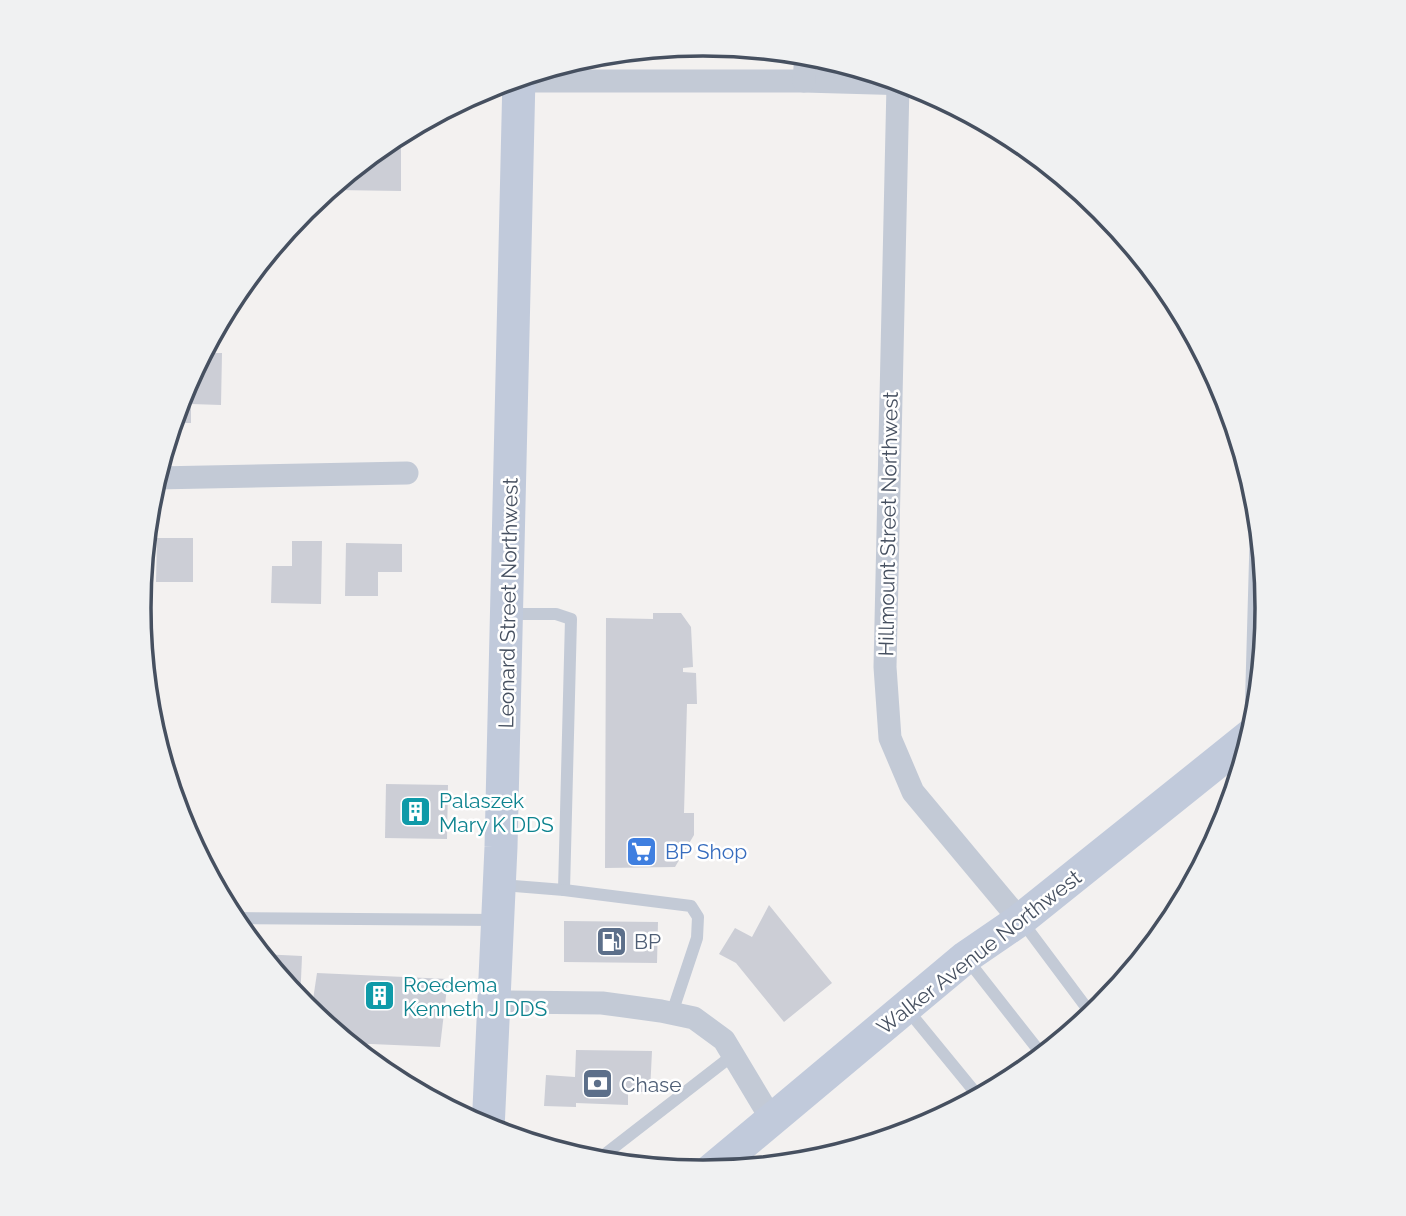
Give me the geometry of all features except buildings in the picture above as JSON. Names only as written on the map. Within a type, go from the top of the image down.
[{"type":"main road","name":"Leonard Street Northwest","points":[[489,1116],[500,885],[518,88]]},
{"type":"main road","name":"Walker Avenue Northwest","points":[[724,1159],[965,957],[1020,920],[1237,746]]},
{"type":"street","points":[[804,81],[805,66]]},
{"type":"street","points":[[546,79],[873,83]]},
{"type":"street","name":"Hillmount Street Northwest","points":[[904,94],[884,667],[890,738],[912,792],[1020,920]]},
{"type":"street","points":[[167,478],[407,473]]},
{"type":"street","points":[[495,1002],[602,1003],[694,1018],[724,1041],[772,1119]]},
{"type":"lane","points":[[507,614],[556,614],[571,619],[564,890]]},
{"type":"lane","points":[[500,885],[691,906],[698,917],[697,938],[672,1013]]},
{"type":"lane","points":[[246,918],[498,920]]},
{"type":"lane","points":[[1020,920],[1085,1006]]},
{"type":"lane","points":[[965,957],[1037,1047]]},
{"type":"lane","points":[[906,1007],[973,1089]]},
{"type":"lane","points":[[609,1151],[733,1055]]},
{"type":"place","name":"Palaszek Mary K DDS","points":[[416,812]]},
{"type":"place","name":"BP Shop","points":[[642,851]]},
{"type":"place","name":"BP","points":[[611,941]]},
{"type":"place","name":"Roedema Kenneth J DDS","points":[[380,996]]},
{"type":"place","name":"Chase","points":[[598,1084]]}]
